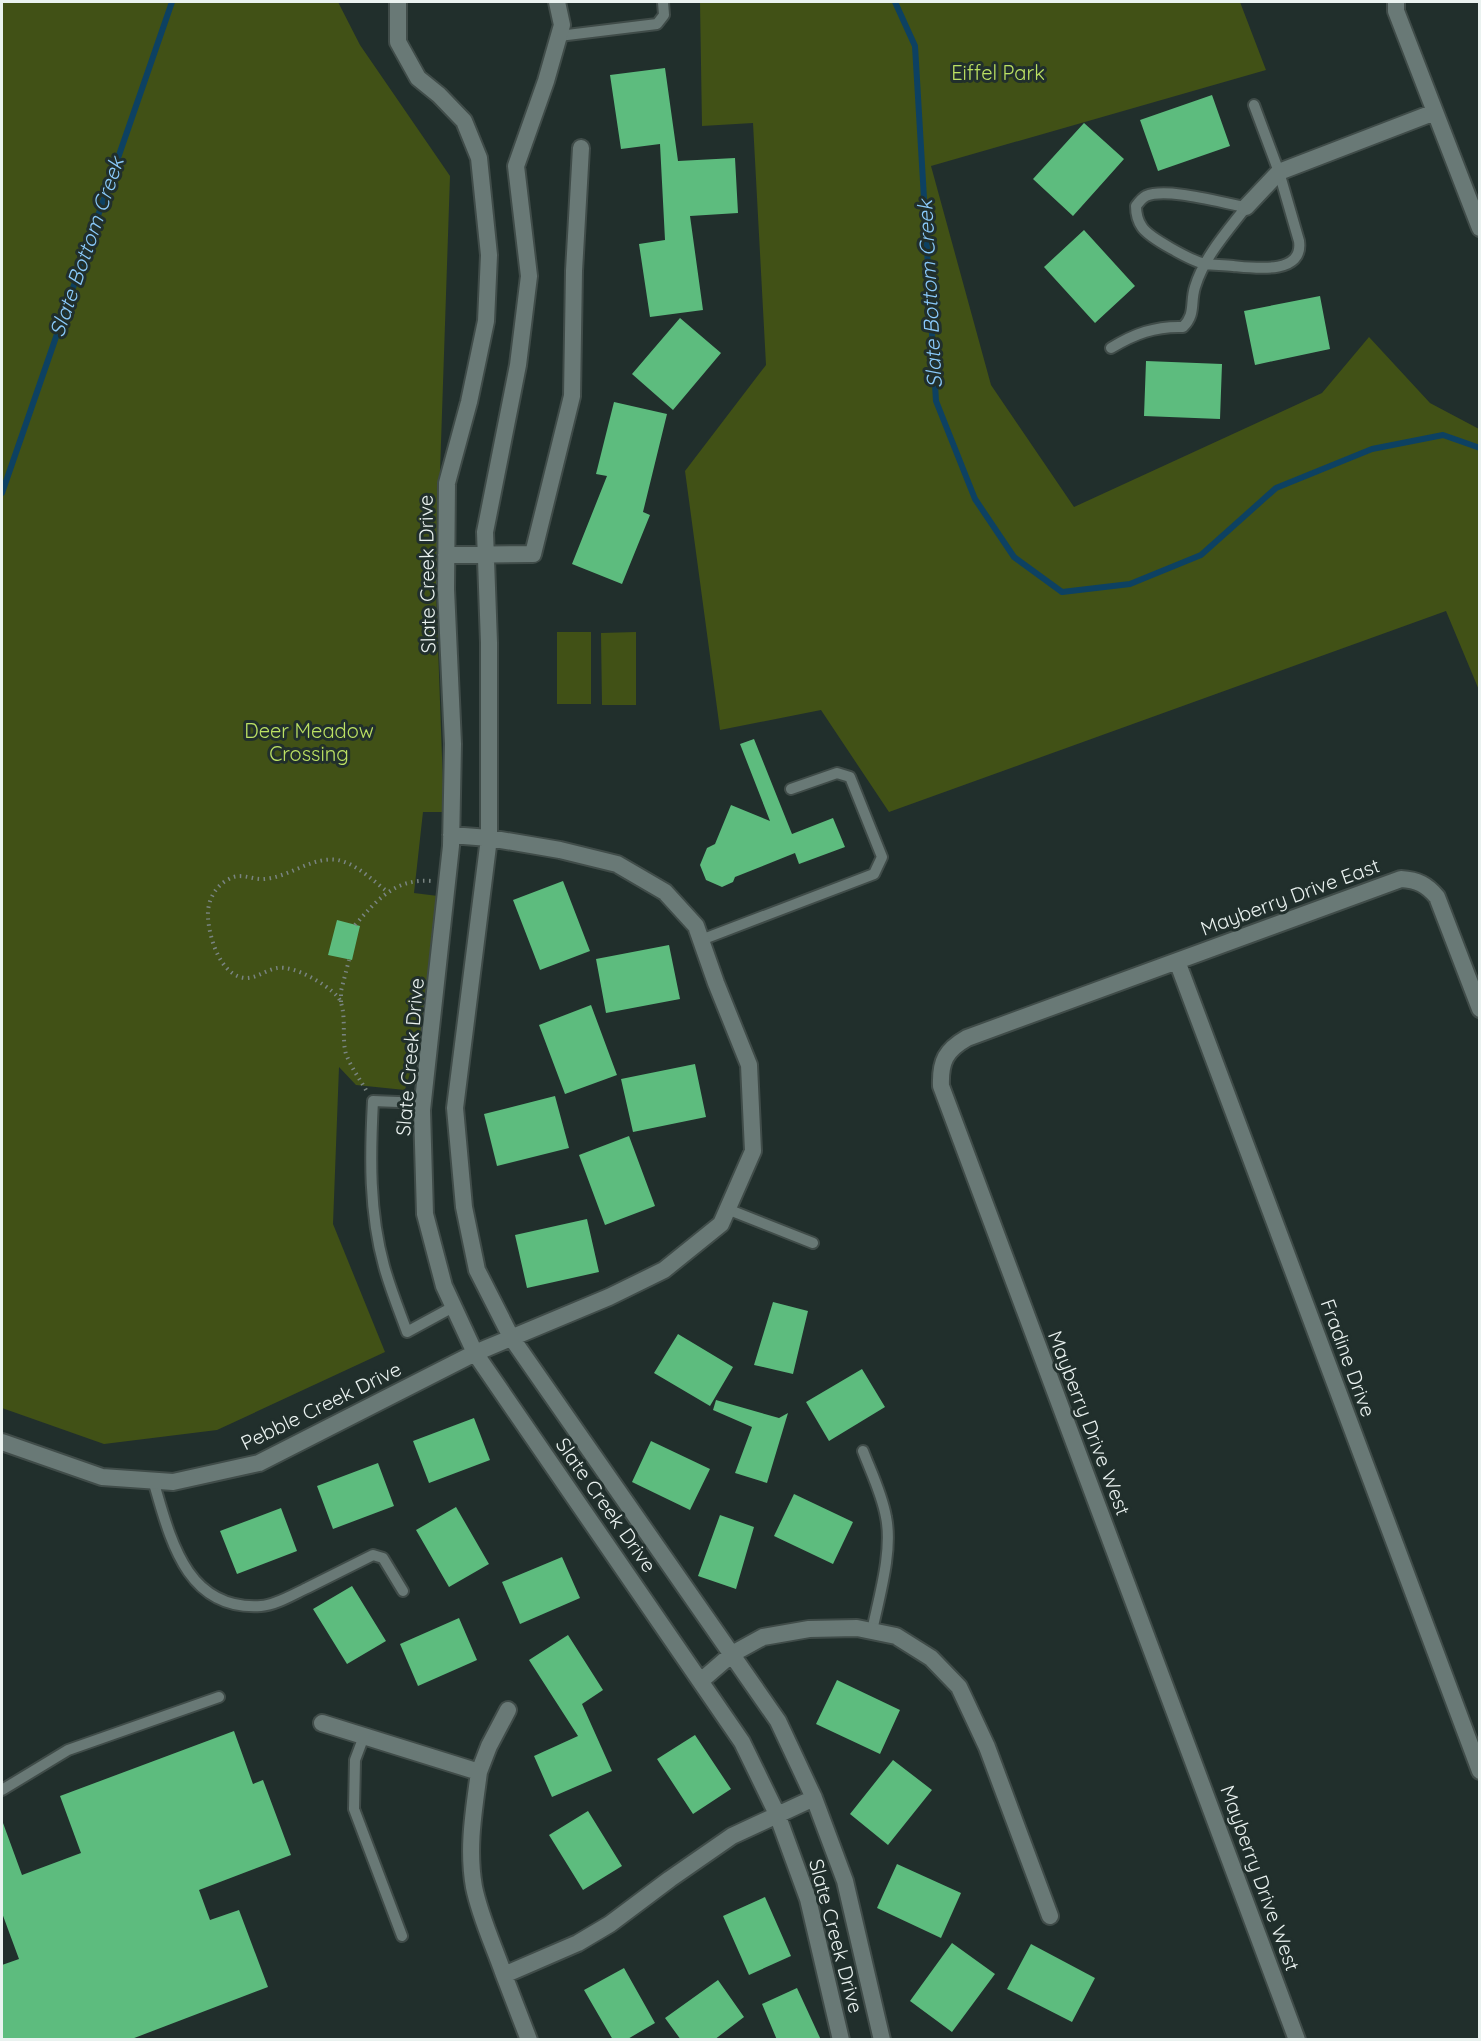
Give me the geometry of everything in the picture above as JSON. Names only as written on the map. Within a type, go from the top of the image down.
[{"type":"street","name":"Slate Creek Drive","points":[[398,2],[398,42],[418,78],[439,95],[464,121],[478,158],[489,255],[486,321],[469,402],[447,483],[446,589],[453,744],[451,835],[423,1103],[425,1214],[444,1286],[475,1353],[702,1680],[742,1742],[777,1814],[808,1899],[842,2040]]},
{"type":"street","name":"Slate Creek Drive","points":[[557,2],[562,25],[546,81],[516,166],[529,276],[518,365],[485,532],[489,643],[489,838],[455,1108],[464,1207],[477,1270],[511,1337],[778,1721],[814,1797],[845,1881],[882,2040]]},
{"type":"street","points":[[1396,2],[1396,11],[1478,221]]},
{"type":"street","points":[[1246,207],[1280,172],[1435,112]]},
{"type":"street","points":[[446,555],[533,554],[572,396],[574,272],[581,148]]},
{"type":"street","name":"Pebble Creek Drive","points":[[2,1442],[102,1477],[173,1482],[259,1463],[475,1353],[609,1297],[664,1270],[721,1224],[753,1151],[749,1065],[696,926],[665,892],[617,864],[560,850],[489,838],[451,835]]},
{"type":"street","name":"Mayberry Drive East","points":[[1177,961],[1393,881],[1415,880],[1428,887],[1437,897],[1479,1009]]},
{"type":"street","name":"Fradine Drive","points":[[1177,961],[1479,1771]]},
{"type":"street","name":"Mayberry Drive West","points":[[1177,961],[967,1038],[955,1045],[945,1058],[940,1070],[941,1086],[1297,2040]]},
{"type":"street","points":[[702,1680],[732,1654],[763,1637],[809,1629],[857,1628],[896,1636],[930,1658],[959,1687],[987,1747],[1050,1916]]},
{"type":"street","points":[[508,1710],[489,1746],[479,1772],[471,1832],[471,1858],[474,1887],[480,1910],[529,2040]]},
{"type":"street","points":[[322,1723],[479,1772]]},
{"type":"street","points":[[504,1975],[586,1938],[610,1924],[732,1836],[814,1797]]},
{"type":"lane","points":[[559,36],[657,24],[664,15],[663,2]]},
{"type":"lane","points":[[1111,348],[1145,330],[1169,326],[1183,327],[1190,320],[1194,289],[1204,264],[1246,207],[1159,193],[1144,197],[1136,206],[1136,218],[1143,230],[1204,264],[1268,269],[1286,264],[1296,258],[1300,249],[1299,241],[1280,172],[1254,105]]},
{"type":"lane","points":[[701,940],[874,874],[882,858],[850,777],[837,773],[791,789]]},
{"type":"lane","points":[[423,1103],[373,1101],[370,1146],[372,1203],[384,1265],[407,1332],[453,1307]]},
{"type":"lane","points":[[727,1209],[813,1243]]},
{"type":"lane","points":[[862,1451],[882,1500],[888,1528],[882,1581],[872,1631]]},
{"type":"lane","points":[[153,1480],[169,1536],[178,1558],[192,1578],[210,1595],[234,1604],[262,1606],[288,1597],[373,1556],[383,1558],[404,1591]]},
{"type":"lane","points":[[2,1790],[68,1750],[219,1697]]},
{"type":"lane","points":[[364,1736],[356,1760],[354,1809],[402,1936]]},
{"type":"path","points":[[341,1002],[337,996],[314,980],[289,969],[277,968],[248,978],[236,976],[227,968],[219,956],[210,930],[208,915],[215,890],[232,877],[244,876],[263,880],[325,859],[340,861],[355,867],[388,892]]},
{"type":"path","points":[[354,925],[388,892],[416,880],[447,883]]},
{"type":"path","points":[[349,960],[341,990],[343,1038],[356,1074],[373,1101]]},
{"type":"green space","name":"Deer Meadow Crossing","points":[[2,2],[338,2],[360,45],[450,176],[436,591],[444,812],[423,812],[414,893],[438,896],[424,1025],[405,1090],[356,1085],[339,1067],[333,1224],[385,1352],[217,1430],[104,1444],[2,1408]]},
{"type":"green space","name":"Eiffel Park","points":[[700,2],[1240,2],[1266,70],[931,166],[991,385],[1074,507],[1322,393],[1369,337],[1430,403],[1479,429],[1479,690],[1446,611],[889,812],[821,710],[720,730],[685,471],[766,365],[753,123],[702,126]]},
{"type":"green space","points":[[557,632],[591,632],[591,704],[557,704]]},
{"type":"green space","points":[[636,632],[636,705],[602,705],[601,633]]},
{"type":"building","points":[[665,68],[678,161],[735,158],[738,213],[690,216],[703,310],[650,317],[639,244],[665,240],[660,144],[621,149],[610,75]]},
{"type":"building","points":[[1212,95],[1230,146],[1158,171],[1140,120]]},
{"type":"building","points":[[1084,123],[1124,159],[1073,216],[1033,179]]},
{"type":"building","points":[[1084,230],[1135,286],[1095,323],[1044,267]]},
{"type":"building","points":[[1320,296],[1330,349],[1255,365],[1244,311]]},
{"type":"building","points":[[680,318],[721,353],[673,410],[632,374]]},
{"type":"building","points":[[1146,361],[1222,364],[1220,419],[1144,416]]},
{"type":"building","points":[[614,402],[667,414],[643,512],[650,515],[622,584],[572,564],[607,476],[596,474]]},
{"type":"building","points":[[754,739],[792,834],[833,818],[845,847],[799,864],[795,853],[735,877],[733,882],[722,887],[706,880],[700,865],[707,848],[715,844],[731,805],[770,821],[740,744]]},
{"type":"building","points":[[563,881],[590,951],[540,970],[513,900]]},
{"type":"building","points":[[337,920],[360,926],[352,960],[328,955]]},
{"type":"building","points":[[669,945],[680,999],[606,1013],[596,959]]},
{"type":"building","points":[[591,1005],[617,1075],[565,1094],[539,1025]]},
{"type":"building","points":[[695,1064],[706,1117],[633,1132],[621,1079]]},
{"type":"building","points":[[555,1096],[569,1148],[497,1166],[484,1114]]},
{"type":"building","points":[[629,1136],[655,1206],[605,1225],[579,1155]]},
{"type":"building","points":[[587,1219],[599,1272],[527,1288],[515,1235]]},
{"type":"building","points":[[773,1302],[808,1311],[793,1374],[754,1365]]},
{"type":"building","points":[[678,1334],[733,1367],[710,1406],[654,1373]]},
{"type":"building","points":[[862,1369],[885,1407],[829,1441],[806,1402]]},
{"type":"building","points":[[716,1400],[779,1418],[788,1413],[767,1483],[735,1473],[752,1427],[713,1410]]},
{"type":"building","points":[[474,1418],[490,1460],[429,1483],[413,1441]]},
{"type":"building","points":[[651,1441],[710,1469],[690,1510],[632,1482]]},
{"type":"building","points":[[378,1463],[394,1506],[333,1529],[317,1486]]},
{"type":"building","points":[[794,1494],[853,1522],[833,1564],[774,1536]]},
{"type":"building","points":[[456,1507],[489,1564],[449,1587],[416,1530]]},
{"type":"building","points":[[281,1508],[297,1551],[237,1574],[220,1531]]},
{"type":"building","points":[[720,1515],[754,1527],[736,1589],[698,1576]]},
{"type":"building","points":[[562,1557],[580,1598],[520,1624],[502,1582]]},
{"type":"building","points":[[352,1586],[386,1641],[347,1664],[313,1609]]},
{"type":"building","points":[[459,1618],[477,1660],[418,1686],[400,1644]]},
{"type":"building","points":[[568,1635],[603,1690],[582,1704],[612,1771],[552,1797],[534,1756],[578,1736],[529,1660]]},
{"type":"building","points":[[837,1680],[900,1710],[880,1754],[816,1724]]},
{"type":"building","points":[[234,1731],[253,1784],[263,1780],[291,1855],[199,1890],[210,1920],[239,1910],[268,1987],[129,2040],[2,2040],[2,1965],[19,1959],[2,1913],[2,1823],[22,1875],[81,1853],[60,1796]]},
{"type":"building","points":[[695,1735],[731,1789],[693,1814],[657,1759]]},
{"type":"building","points":[[893,1760],[932,1790],[888,1845],[850,1814]]},
{"type":"building","points":[[588,1811],[622,1866],[583,1890],[549,1835]]},
{"type":"building","points":[[897,1864],[961,1893],[941,1938],[877,1908]]},
{"type":"building","points":[[765,1897],[791,1956],[749,1975],[723,1916]]},
{"type":"building","points":[[952,1943],[995,1974],[952,2032],[910,2001]]},
{"type":"building","points":[[1031,1944],[1095,1978],[1072,2022],[1007,1989]]},
{"type":"building","points":[[624,1968],[655,2023],[626,2040],[613,2040],[584,1990]]},
{"type":"building","points":[[718,1980],[744,2017],[714,2040],[681,2040],[665,2018]]},
{"type":"building","points":[[797,1988],[821,2040],[777,2040],[762,2004]]},
{"type":"waterway","name":"Slate Bottom Creek","points":[[2,493],[172,2]]},
{"type":"waterway","name":"Slate Bottom Creek","points":[[895,2],[915,46],[936,401],[975,499],[1014,557],[1062,592],[1130,584],[1201,555],[1276,488],[1372,449],[1443,435],[1480,448]]}]
